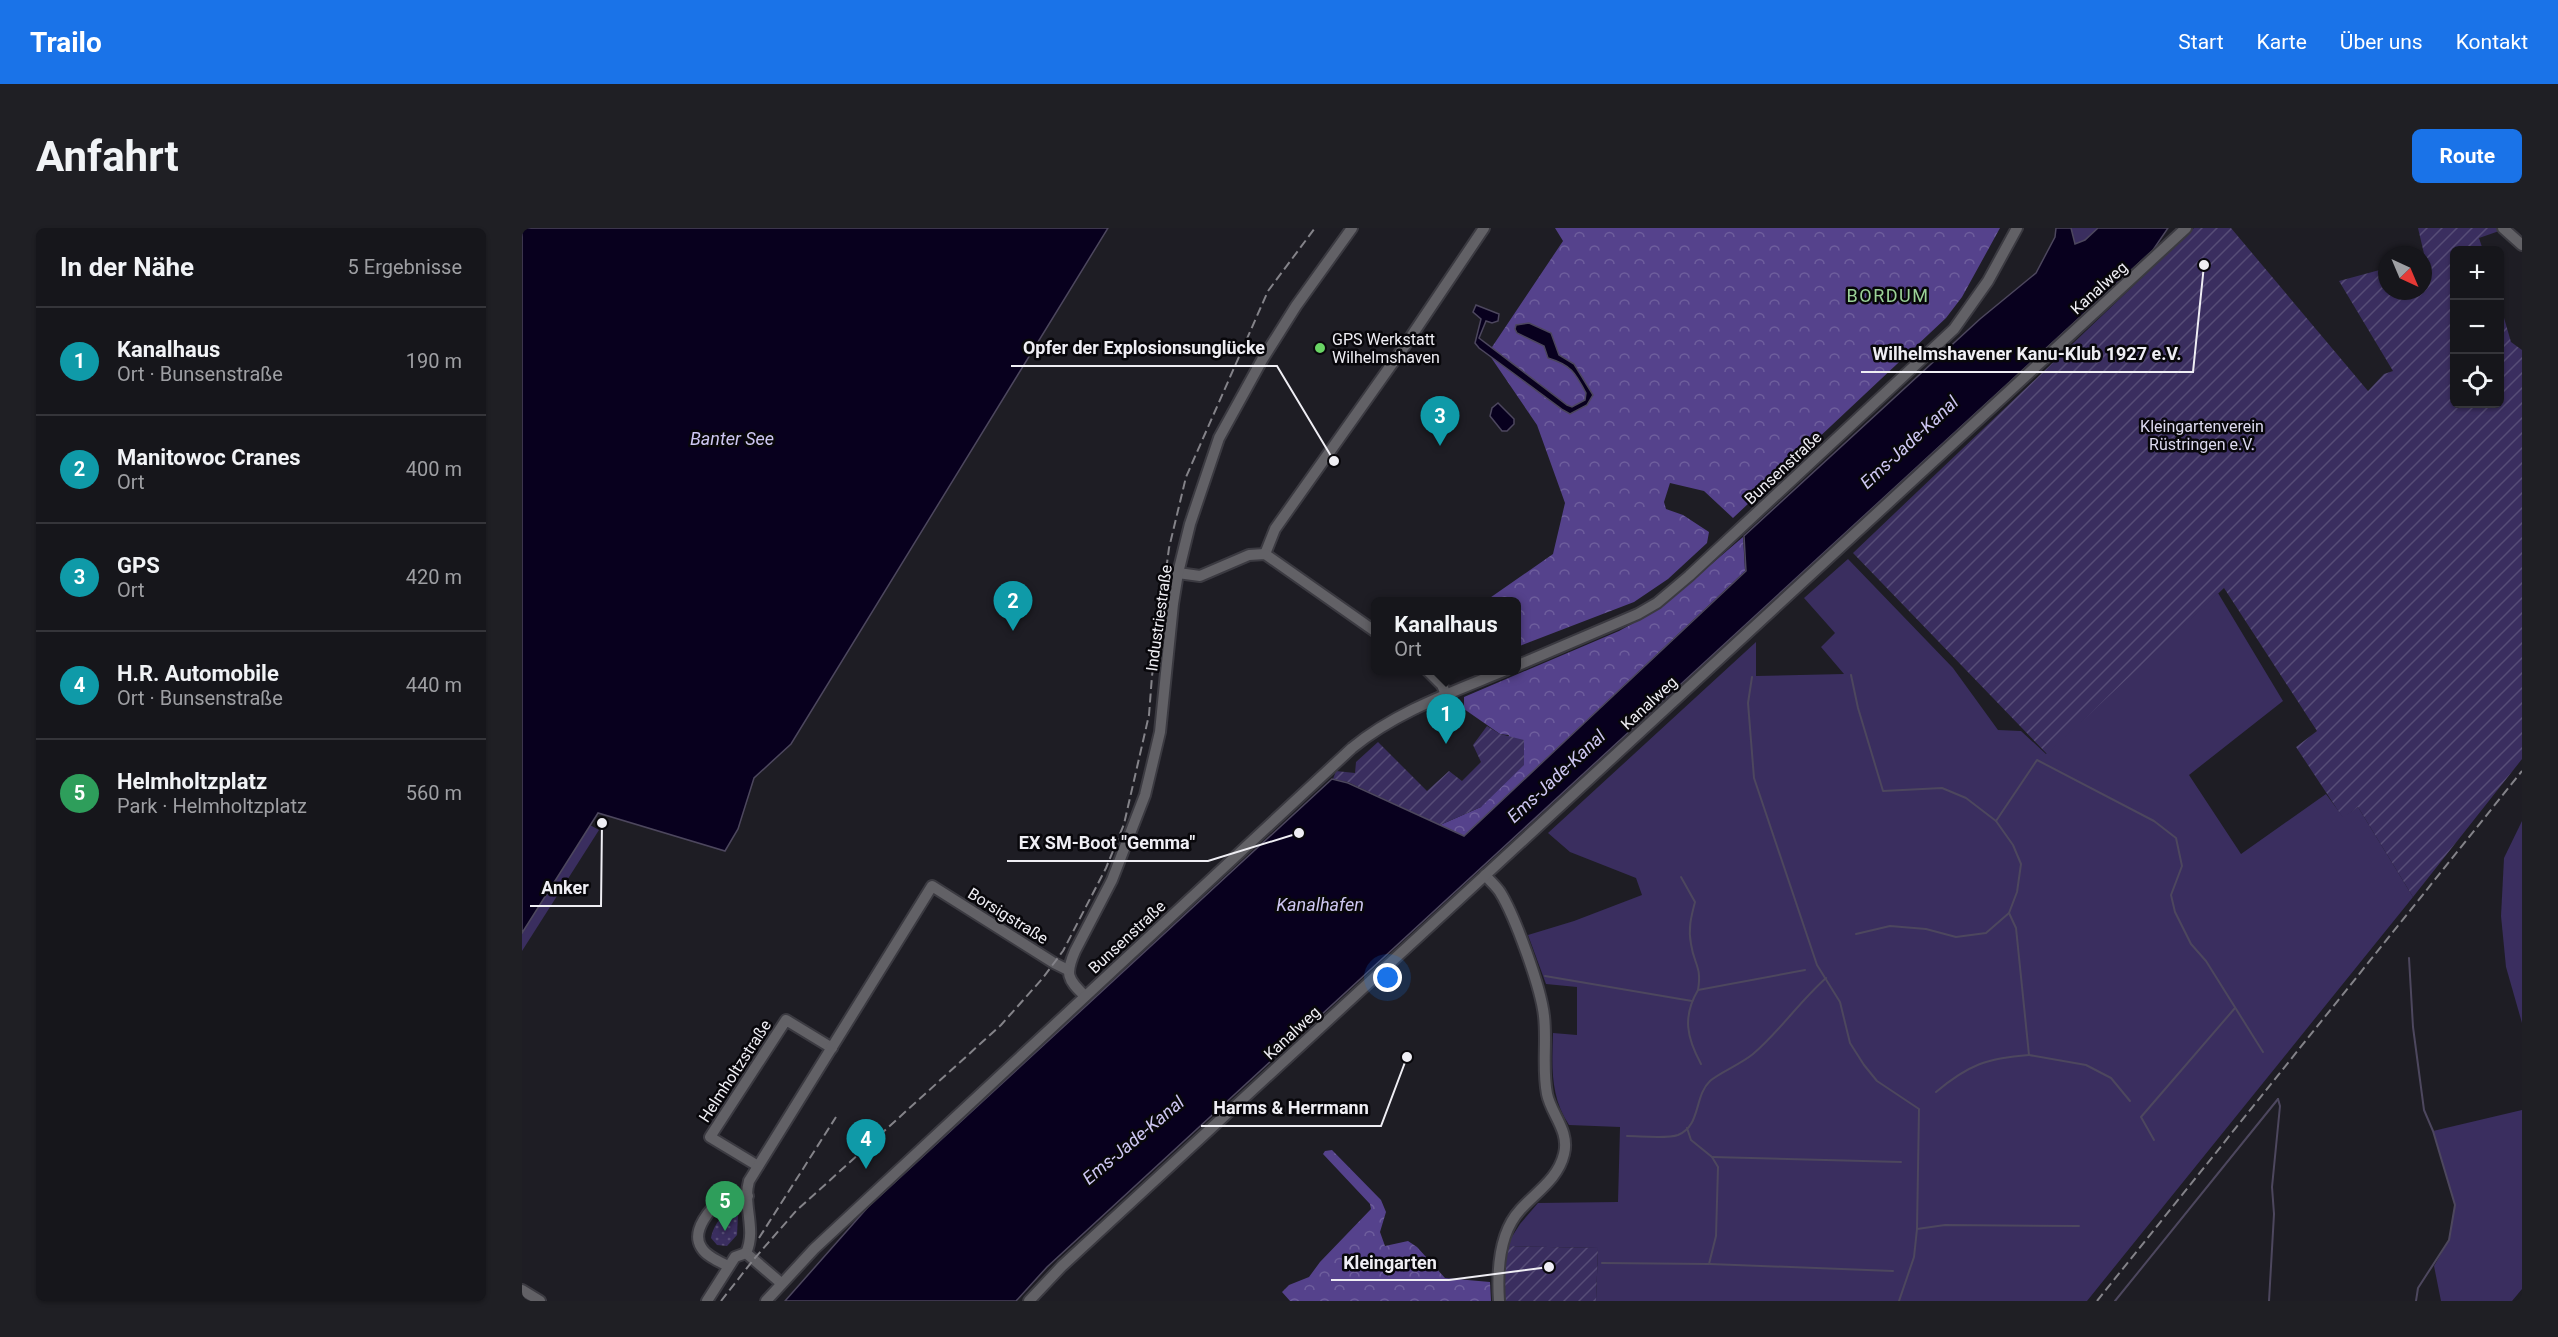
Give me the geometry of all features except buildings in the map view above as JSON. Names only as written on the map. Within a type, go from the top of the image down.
[{"type":"street","name":"Industriestraße","points":[[1068,969],[1128,844],[1145,795],[1160,732],[1173,604],[1179,573],[1191,524],[1219,438],[1279,333],[1352,228]]},
{"type":"street","points":[[1265,554],[1275,529],[1406,344],[1484,228]]},
{"type":"street","name":"Bunsenstraße","points":[[1521,664],[1638,614],[1657,603],[1689,576],[1954,329],[1988,281],[2017,228]]},
{"type":"street","name":"Kanalweg","points":[[1029,1301],[1062,1266],[2186,228]]},
{"type":"street","points":[[2503,228],[2522,245]]},
{"type":"street","points":[[1179,573],[1200,576],[1249,555],[1265,554],[1371,628]]},
{"type":"street","points":[[1432,675],[1442,685],[1446,695]]},
{"type":"street","name":"Bunsenstraße","points":[[766,1301],[796,1267],[1364,738],[1399,717],[1494,675]]},
{"type":"street","points":[[1485,875],[1504,900],[1537,983],[1544,1014],[1546,1092],[1552,1110],[1562,1126],[1565,1143],[1561,1162],[1551,1179],[1521,1210],[1509,1228],[1497,1274],[1498,1301]]},
{"type":"street","name":"Borsigstraße","points":[[832,1048],[932,885],[1054,963],[1068,969]]},
{"type":"street","points":[[1068,969],[1071,982],[1085,996]]},
{"type":"street","name":"Helmholtzstraße","points":[[758,1166],[710,1137],[786,1020],[832,1048]]},
{"type":"street","points":[[707,1301],[728,1266],[735,1257],[746,1253],[750,1243],[749,1181],[832,1048]]},
{"type":"street","points":[[728,1266],[702,1249],[698,1242],[699,1227],[722,1199],[732,1195],[748,1196]]},
{"type":"street","points":[[746,1253],[781,1283]]},
{"type":"street","points":[[522,1290],[540,1301]]},
{"type":"green space","points":[[1555,228],[2000,228],[1962,297],[1946,318],[1733,518],[1704,491],[1670,483],[1664,502],[1666,509],[1683,515],[1709,532],[1707,543],[1668,579],[1634,602],[1521,645],[1521,597],[1491,597],[1553,554],[1565,503],[1537,425],[1488,353],[1563,241]]},
{"type":"green space","points":[[2071,228],[2098,228],[2085,240],[2075,244]]},
{"type":"green space","name":"Kleingartenverein Rüstringen e.V.","points":[[2194,228],[2231,228],[2368,391],[2384,374],[2393,371],[2339,281],[2378,270],[2378,300],[2432,300],[2432,246],[2422,246],[2418,228],[2500,228],[2502,230],[2479,238],[2482,246],[2450,246],[2450,408],[2504,408],[2504,318],[2511,342],[2522,350],[2522,759],[2413,897],[2358,807],[2343,818],[2296,747],[2317,731],[2224,588],[2047,754],[1853,553]]},
{"type":"green space","points":[[1743,537],[1745,571],[1464,836],[1440,825],[1481,807],[1509,735],[1500,734],[1464,709],[1464,697],[1516,675],[1521,675],[1521,673],[1619,631],[1659,609]]},
{"type":"green space","points":[[1848,559],[1953,668],[1998,730],[2021,731],[2046,754],[2218,593],[2283,701],[2189,775],[2241,854],[2326,794],[2343,817],[2358,807],[2413,897],[2087,1301],[1596,1301],[1598,1248],[1506,1246],[1520,1224],[1538,1203],[1618,1202],[1620,1127],[1569,1125],[1555,1092],[1553,1033],[1577,1035],[1577,987],[1546,984],[1528,935],[1574,921],[1642,895],[1636,878],[1570,852],[1548,833],[1756,642],[1756,676],[1844,674],[1821,647],[1835,633],[1804,598]]},
{"type":"green space","points":[[1487,726],[1500,734],[1524,740],[1524,765],[1481,807],[1440,825],[1348,782],[1333,779],[1336,771],[1355,773],[1356,762],[1378,742],[1427,791],[1449,771],[1462,781],[1481,762],[1473,745]]},
{"type":"green space","points":[[2522,821],[2522,1023],[2506,967],[2501,916],[2504,858]]},
{"type":"green space","points":[[590,825],[599,830],[522,951],[522,933]]},
{"type":"green space","points":[[2522,1110],[2522,1289],[2512,1301],[2441,1301],[2434,1266],[2449,1240],[2455,1205],[2433,1131]]},
{"type":"green space","points":[[1332,1150],[1381,1200],[1386,1212],[1380,1232],[1385,1246],[1408,1241],[1417,1247],[1445,1278],[1490,1282],[1491,1301],[1290,1301],[1282,1292],[1289,1285],[1309,1277],[1320,1262],[1371,1209],[1370,1204],[1323,1154],[1325,1151]]},
{"type":"green space","points":[[733,1210],[738,1215],[737,1235],[727,1246],[717,1245],[711,1238],[714,1229],[722,1217]]},
{"type":"green space","points":[[1506,1246],[1598,1248],[1596,1301],[1501,1301]]},
{"type":"water","name":"Banter See","points":[[522,228],[1108,228],[791,744],[754,778],[738,829],[725,851],[598,813],[522,933]]},
{"type":"water","name":"Kanalhafen","points":[[2056,228],[2071,228],[2075,244],[2085,240],[2098,228],[2168,228],[2153,250],[1047,1267],[1016,1301],[785,1301],[868,1207],[1332,779],[1348,783],[1464,836],[1746,571],[1744,536],[1980,319],[2036,273],[2055,237]]},
{"type":"water","points":[[1476,305],[1499,314],[1498,321],[1492,323],[1486,321],[1479,338],[1572,407],[1585,400],[1586,393],[1575,375],[1562,363],[1548,358],[1544,346],[1517,333],[1515,329],[1516,325],[1529,323],[1551,333],[1559,355],[1574,364],[1593,395],[1587,405],[1570,414],[1479,348],[1475,343],[1481,319],[1473,312]]},
{"type":"water","points":[[1498,403],[1514,419],[1514,424],[1507,431],[1502,431],[1490,416],[1492,408]]},
{"type":"waterway","points":[[1851,675],[1858,708],[1883,791],[1942,788],[1966,798],[1996,821],[2037,760],[2154,821],[2176,838],[2182,866],[2171,895],[2175,912],[2191,944],[2206,961],[2263,1052]]},
{"type":"waterway","points":[[1752,677],[1748,703],[1754,778],[1817,965],[1840,1002],[1850,1043],[1864,1065],[1877,1081],[1919,1109],[1917,1229],[1914,1257],[1899,1301]]},
{"type":"waterway","points":[[1856,934],[1890,926],[1926,929],[1956,937],[1986,933],[2009,913],[2017,892],[2021,864],[2013,845],[1996,821]]},
{"type":"waterway","points":[[1681,877],[1695,902],[1690,933],[1692,951],[1698,970],[1698,990]]},
{"type":"waterway","points":[[2009,913],[2016,928],[2029,1055],[2086,1065],[2111,1078],[2130,1101]]},
{"type":"waterway","points":[[2409,958],[2413,1027],[2424,1110],[2433,1131],[2455,1205],[2449,1240],[2418,1288],[2416,1301]]},
{"type":"waterway","points":[[1701,1064],[1692,1045],[1688,1027],[1690,1009],[1698,990],[1805,970]]},
{"type":"waterway","points":[[1545,976],[1692,1001]]},
{"type":"waterway","points":[[1627,1136],[1667,1137],[1685,1131],[1694,1118],[1701,1094],[1710,1081],[1753,1054],[1826,978]]},
{"type":"waterway","points":[[2154,1140],[2141,1117],[2235,1008]]},
{"type":"waterway","points":[[1936,1092],[1958,1075],[1979,1064],[2001,1058],[2029,1055]]},
{"type":"waterway","points":[[2115,1301],[2278,1099]]},
{"type":"waterway","points":[[2269,1301],[2274,1214],[2272,1187],[2280,1106],[2278,1099]]},
{"type":"waterway","points":[[1602,1263],[1709,1264],[1716,1236],[1718,1167],[1712,1157],[1691,1140],[1687,1128]]},
{"type":"waterway","points":[[1712,1157],[1901,1162]]},
{"type":"waterway","points":[[1917,1229],[1945,1225],[2079,1226]]},
{"type":"waterway","points":[[1710,1264],[1893,1271]]},
{"type":"railway","points":[[721,1301],[796,1211],[1001,1025],[1042,979],[1063,951],[1106,868],[1124,824],[1149,715],[1169,548],[1186,477],[1268,291],[1315,228]]},
{"type":"railway","points":[[2097,1301],[2522,771]]},
{"type":"railway","points":[[759,1238],[836,1117]]},
{"type":"place","name":"Wilhelmshavener Kanu-Klub 1927 e.V.","points":[[2204,265]]},
{"type":"place","name":"GPS Werkstatt Wilhelmshaven","points":[[1320,348]]},
{"type":"place","name":"GPS","points":[[1440,446]]},
{"type":"place","name":"Opfer der Explosionsunglücke","points":[[1334,461]]},
{"type":"place","name":"Manitowoc Cranes","points":[[1013,631]]},
{"type":"place","name":"Kanalhaus","points":[[1446,744]]},
{"type":"place","name":"Anker","points":[[602,823]]},
{"type":"place","name":"EX SM-Boot \"Gemma\"","points":[[1299,833]]},
{"type":"place","name":"Harms & Herrmann","points":[[1407,1057]]},
{"type":"place","name":"H.R. Automobile","points":[[866,1169]]},
{"type":"place","name":"Helmholtzplatz","points":[[725,1231]]},
{"type":"place","name":"Kleingarten","points":[[1549,1267]]},
{"type":"district","name":"BORDUM","points":[[1888,295]]},
{"type":"water label","name":"Ems-Jade-Kanal","points":[[1909,442]]},
{"type":"water label","name":"Ems-Jade-Kanal","points":[[1556,776]]},
{"type":"water label","name":"Ems-Jade-Kanal","points":[[1133,1140]]}]
